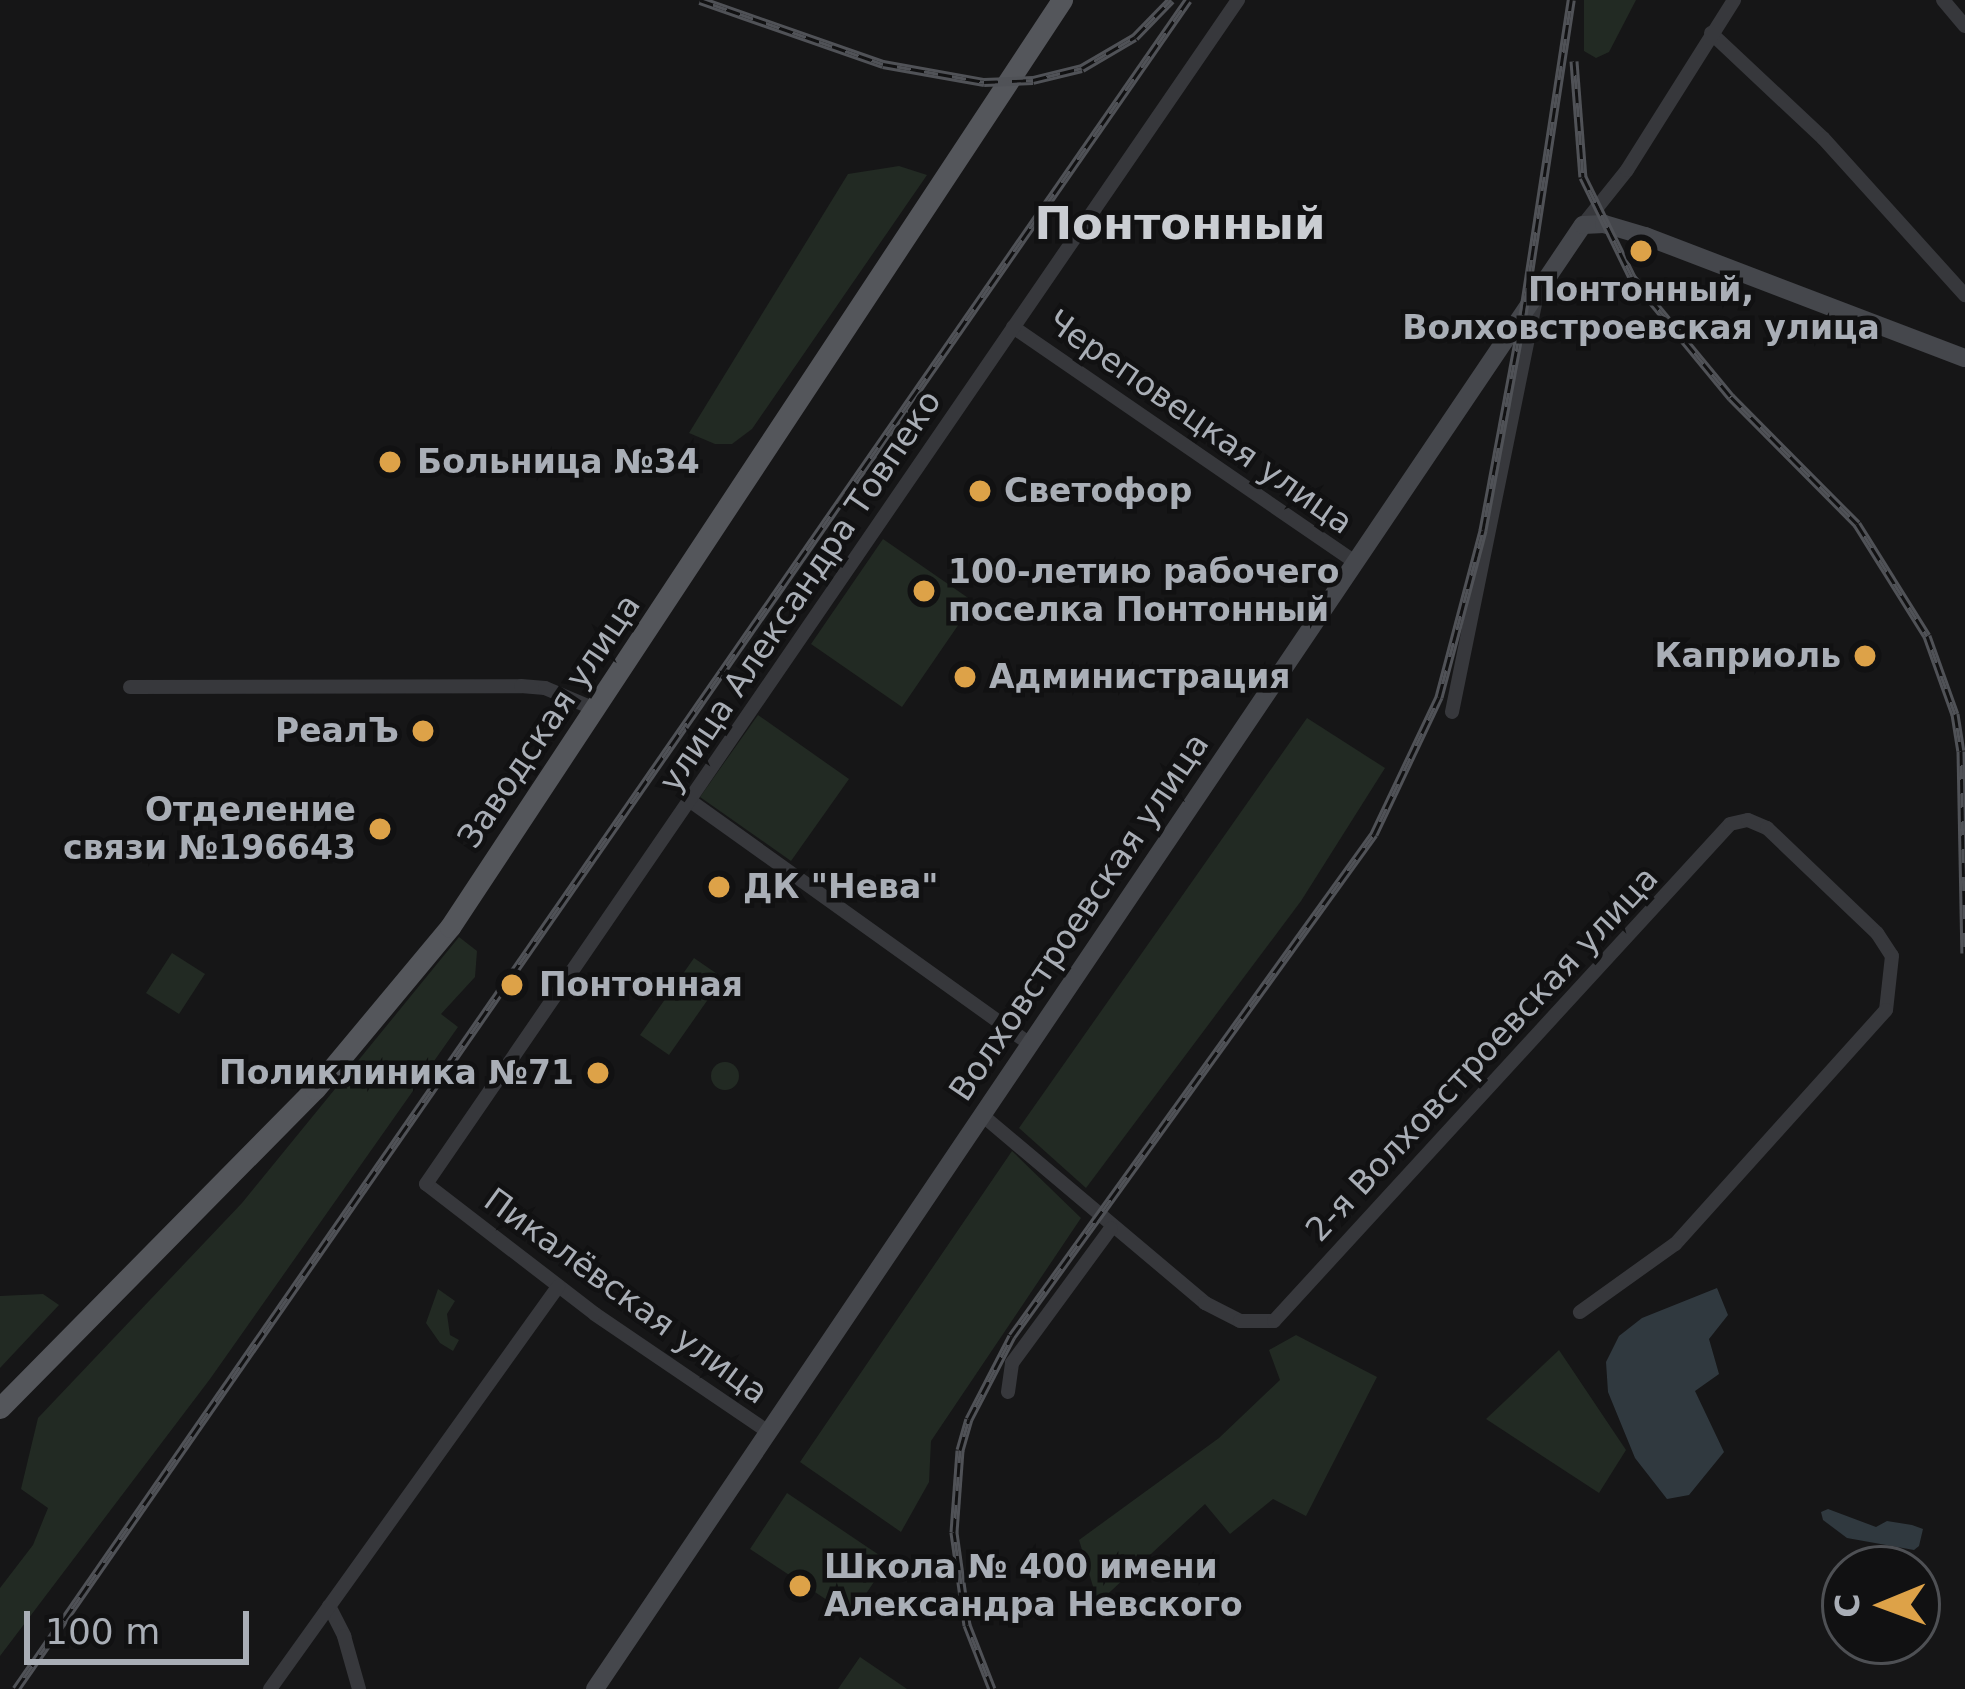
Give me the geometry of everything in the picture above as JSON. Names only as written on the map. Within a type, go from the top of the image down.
[{"type":"main road","name":"Заводская улица","points":[[0,1408],[369,1028],[450,927],[1062,0]]},
{"type":"street","name":"улица Александра Товпеко","points":[[453,1204],[426,1184],[1238,0]]},
{"type":"street","name":"Волховстроевская улица","points":[[595,1689],[1583,226],[1627,170],[1734,0]]},
{"type":"street","points":[[1943,0],[1965,26]]},
{"type":"street","points":[[1711,33],[1823,138],[1965,295]]},
{"type":"street","points":[[1583,226],[1604,224],[1645,236],[1965,358]]},
{"type":"street","points":[[1453,712],[1538,293]]},
{"type":"street","name":"Череповецкая улица","points":[[1013,327],[1355,562]]},
{"type":"street","points":[[130,687],[521,686],[545,688],[597,710]]},
{"type":"street","points":[[689,800],[1028,1043]]},
{"type":"street","name":"2-я Волховстроевская улица","points":[[1111,1228],[1205,1303],[1240,1321],[1274,1321],[1730,824],[1748,820],[1767,828],[1876,933],[1892,956],[1886,1010],[1675,1244],[1580,1312]]},
{"type":"street","points":[[982,1114],[1111,1228],[1012,1364],[1007,1392]]},
{"type":"street","name":"Пикалёвская улица","points":[[453,1204],[558,1286],[767,1431]]},
{"type":"street","points":[[270,1689],[558,1286]]},
{"type":"street","points":[[329,1606],[344,1636],[359,1689]]},
{"type":"shaded area","points":[[1584,0],[1636,0],[1609,52],[1596,58],[1584,51]]},
{"type":"shaded area","points":[[899,166],[927,175],[752,429],[732,444],[715,444],[689,433],[848,174]]},
{"type":"shaded area","points":[[883,539],[974,602],[902,707],[811,644]]},
{"type":"shaded area","points":[[758,715],[849,779],[791,861],[700,797]]},
{"type":"shaded area","points":[[1307,718],[1385,768],[1301,901],[1086,1188],[1019,1128]]},
{"type":"shaded area","points":[[459,937],[477,951],[475,977],[441,1014],[458,1027],[210,1379],[0,1656],[0,1588],[33,1545],[48,1508],[21,1489],[38,1418],[242,1203]]},
{"type":"shaded area","points":[[172,953],[205,974],[179,1014],[146,993]]},
{"type":"shaded area","points":[[694,958],[723,978],[669,1055],[640,1035]]},
{"type":"shaded area","points":[[725,1062],[735,1066],[739,1076],[735,1086],[725,1090],[715,1086],[711,1076],[715,1066]]},
{"type":"shaded area","points":[[1012,1151],[1081,1218],[931,1441],[929,1482],[901,1532],[800,1462]]},
{"type":"shaded area","points":[[1717,1288],[1728,1315],[1709,1339],[1719,1374],[1695,1391],[1724,1452],[1689,1495],[1667,1499],[1635,1458],[1608,1392],[1606,1362],[1619,1336],[1642,1318]]},
{"type":"shaded area","points":[[438,1289],[455,1301],[447,1314],[450,1335],[459,1340],[453,1351],[440,1343],[426,1323]]},
{"type":"shaded area","points":[[43,1294],[59,1305],[0,1368],[0,1296]]},
{"type":"shaded area","points":[[1296,1335],[1377,1377],[1306,1516],[1273,1499],[1230,1534],[1205,1504],[1098,1603],[1079,1540],[1219,1438],[1280,1380],[1269,1350]]},
{"type":"shaded area","points":[[1559,1350],[1626,1450],[1599,1493],[1486,1419]]},
{"type":"shaded area","points":[[787,1493],[888,1561],[851,1616],[750,1549]]},
{"type":"shaded area","points":[[1828,1509],[1876,1527],[1887,1521],[1912,1525],[1923,1529],[1919,1545],[1847,1538],[1823,1520],[1821,1512]]},
{"type":"shaded area","points":[[860,1657],[907,1689],[838,1689]]},
{"type":"railway","points":[[700,0],[883,64],[984,82],[1033,80],[1082,68],[1135,37],[1171,0]]},
{"type":"railway","points":[[16,1689],[1188,0]]},
{"type":"railway","points":[[992,1689],[967,1625],[954,1532],[960,1450],[969,1419],[1012,1336],[1374,834],[1439,697],[1483,530],[1523,315],[1571,0]]},
{"type":"railway","points":[[1574,61],[1583,177],[1632,277],[1731,397],[1857,524],[1927,636],[1955,714],[1961,751],[1965,953]]},
{"type":"place","name":"Понтонный, Волховстроевская улица","points":[[1641,251]]},
{"type":"place","name":"Больница №34","points":[[390,462]]},
{"type":"place","name":"Светофор","points":[[980,491]]},
{"type":"place","name":"100-летию рабочего поселка Понтонный","points":[[924,591]]},
{"type":"place","name":"Каприоль","points":[[1865,656]]},
{"type":"place","name":"Администрация","points":[[965,677]]},
{"type":"place","name":"РеалЪ","points":[[423,731]]},
{"type":"place","name":"Отделение связи №196643","points":[[380,829]]},
{"type":"place","name":"ДК \"Нева\"","points":[[719,887]]},
{"type":"place","name":"Понтонная","points":[[512,985]]},
{"type":"place","name":"Поликлиника №71","points":[[598,1073]]},
{"type":"place","name":"Школа № 400 имени Александра Невского","points":[[800,1586]]},
{"type":"district","name":"Понтонный","points":[[1180,224]]}]
